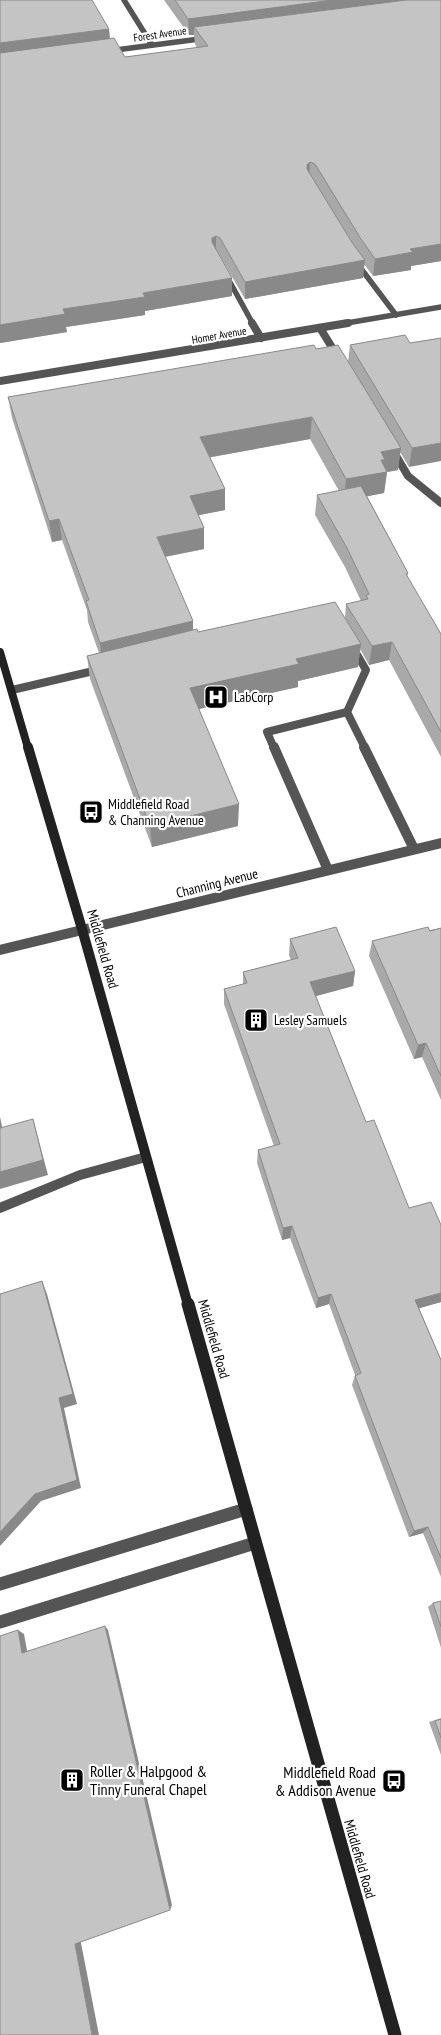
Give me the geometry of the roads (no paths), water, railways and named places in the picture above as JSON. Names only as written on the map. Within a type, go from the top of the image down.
[{"type":"main road","name":"Middlefield Road","points":[[0,652],[2,669],[12,690],[82,929],[394,2035]]},
{"type":"street","points":[[124,0],[152,45]]},
{"type":"street","name":"Forest Avenue","points":[[105,51],[212,37]]},
{"type":"street","points":[[355,259],[396,315]]},
{"type":"street","points":[[220,266],[261,338]]},
{"type":"street","name":"Homer Avenue","points":[[0,382],[441,307]]},
{"type":"street","points":[[320,328],[340,360]]},
{"type":"street","points":[[389,443],[408,476],[441,502]]},
{"type":"street","points":[[347,639],[366,670],[347,712]]},
{"type":"street","points":[[12,690],[109,667]]},
{"type":"street","points":[[347,712],[414,849]]},
{"type":"street","points":[[328,870],[267,732],[347,712]]},
{"type":"street","name":"Channing Avenue","points":[[0,950],[441,842]]},
{"type":"street","points":[[0,1208],[80,1175],[146,1156]]},
{"type":"street","points":[[0,1584],[246,1509]]},
{"type":"street","points":[[0,1622],[255,1544]]},
{"type":"place","name":"LabCorp","points":[[216,697]]},
{"type":"place","name":"Middlefield Road & Channing Avenue","points":[[91,812]]},
{"type":"place","name":"Lesley Samuels","points":[[256,1020]]},
{"type":"place","name":"Roller & Halpgood & Tinny Funeral Chapel","points":[[72,1780]]},
{"type":"place","name":"Middlefield Road & Addison Avenue","points":[[394,1781]]}]
